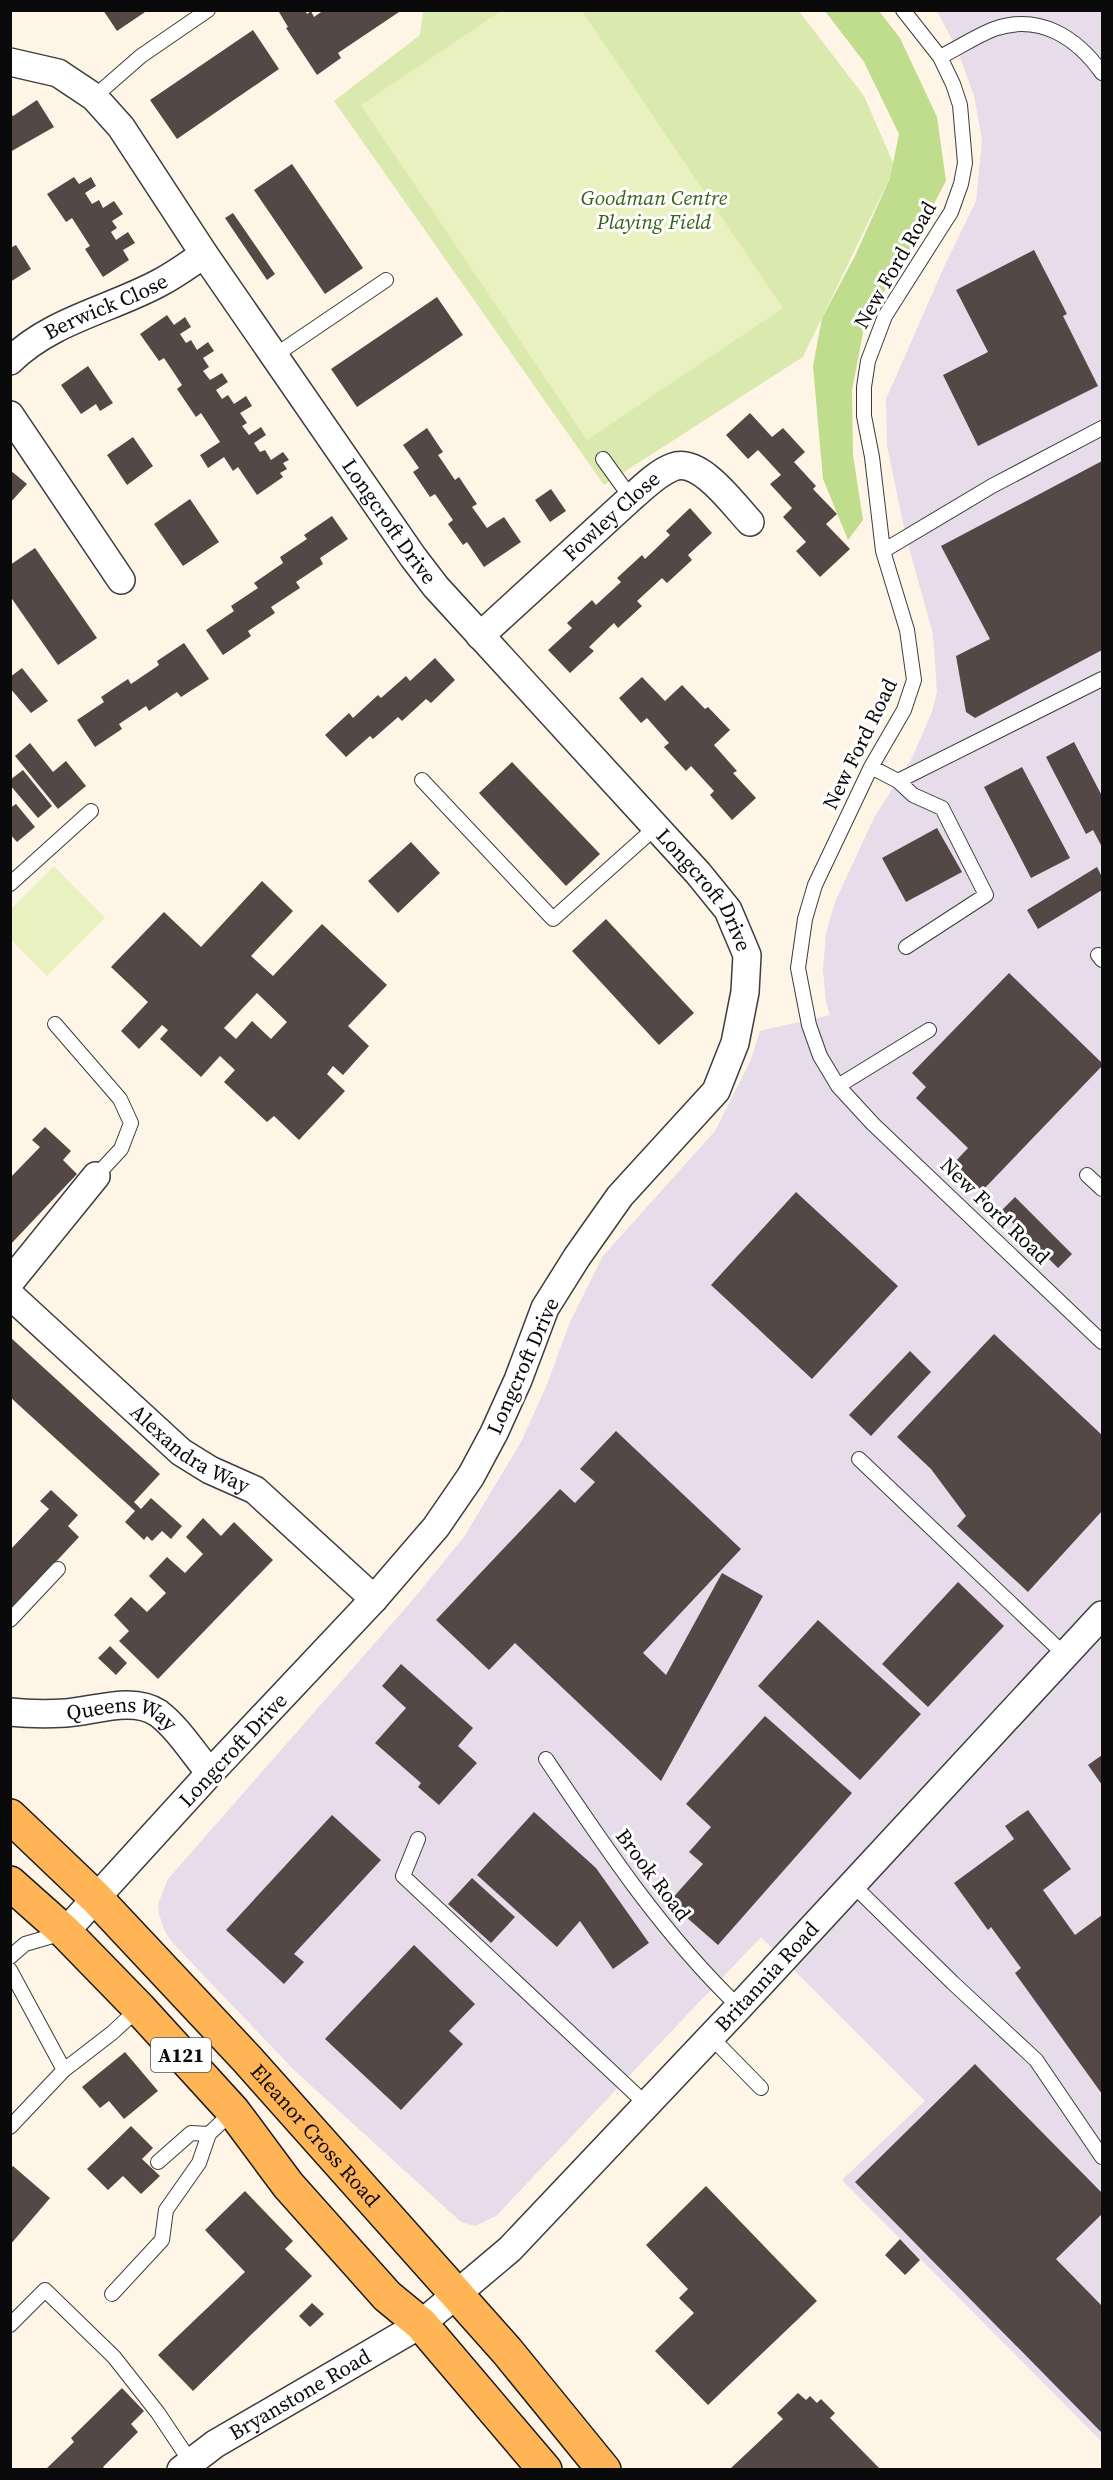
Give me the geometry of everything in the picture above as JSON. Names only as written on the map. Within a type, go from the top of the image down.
[{"type":"main road","name":"Eleanor Cross Road","points":[[10,1816],[96,1898],[248,2059],[507,2351],[604,2469]]},
{"type":"main road","name":"A121","points":[[10,1883],[65,1932],[139,2008],[232,2112],[288,2185],[387,2296],[421,2324],[545,2469]]},
{"type":"street","name":"Longcroft Drive","points":[[10,62],[58,73],[94,97],[121,127],[204,254],[412,557],[480,636],[656,827],[728,910],[747,955],[745,992],[735,1043],[716,1091],[620,1196],[577,1257],[545,1308],[518,1380],[471,1476],[436,1527],[374,1599],[210,1773],[65,1932]]},
{"type":"street","name":"Berwick Close","points":[[10,361],[34,341],[161,282],[204,254]]},
{"type":"street","points":[[10,415],[121,579]]},
{"type":"street","name":"Fowley Close","points":[[480,636],[631,498],[664,471],[682,465],[691,466],[708,478],[750,522]]},
{"type":"street","points":[[10,1282],[96,1176]]},
{"type":"street","name":"Alexandra Way","points":[[10,1295],[181,1452],[210,1470],[255,1490],[374,1599]]},
{"type":"street","name":"Britannia Road","points":[[421,2324],[519,2240],[1102,1616]]},
{"type":"street","name":"Queens Way","points":[[10,1712],[66,1713],[125,1706],[142,1707],[157,1713],[178,1734],[210,1773]]},
{"type":"street","name":"Bryanstone Road","points":[[185,2465],[215,2444],[421,2324]]},
{"type":"lane","points":[[94,97],[141,56],[208,10]]},
{"type":"lane","name":"New Ford Road","points":[[903,10],[940,57],[960,105],[965,163],[961,184],[951,212],[885,316],[868,361],[864,387],[864,416],[872,457],[883,551],[907,630],[914,680],[904,710],[871,767],[815,885],[805,920],[798,968],[809,1025],[820,1056],[838,1086],[873,1124],[1102,1342]]},
{"type":"lane","points":[[940,57],[994,29],[1038,26],[1076,42],[1102,73]]},
{"type":"lane","points":[[274,356],[386,280]]},
{"type":"lane","points":[[883,551],[992,486],[1102,428]]},
{"type":"lane","points":[[603,459],[631,498]]},
{"type":"lane","points":[[898,781],[1102,679]]},
{"type":"lane","points":[[871,767],[898,781],[913,795],[942,808],[986,895],[906,947]]},
{"type":"lane","points":[[422,780],[553,920],[656,827]]},
{"type":"lane","points":[[10,884],[91,811]]},
{"type":"lane","points":[[55,1024],[120,1100],[131,1123],[121,1149],[96,1176]]},
{"type":"lane","points":[[838,1086],[929,1030]]},
{"type":"lane","points":[[1087,1175],[1102,1189]]},
{"type":"lane","points":[[859,1459],[1065,1655]]},
{"type":"lane","points":[[10,1620],[58,1569]]},
{"type":"lane","name":"Brook Road","points":[[546,1759],[615,1862],[667,1931],[702,1971],[739,2007]]},
{"type":"lane","points":[[418,1839],[403,1876],[646,2104]]},
{"type":"lane","points":[[853,1885],[1036,2060],[1102,2157]]},
{"type":"lane","points":[[10,1957],[25,1944],[65,1932]]},
{"type":"lane","points":[[10,1970],[64,2070]]},
{"type":"lane","points":[[10,2127],[64,2070],[112,2033],[139,2008]]},
{"type":"lane","points":[[711,2037],[761,2088]]},
{"type":"lane","points":[[112,2294],[162,2240],[166,2210],[199,2163],[209,2134],[232,2112]]},
{"type":"lane","points":[[158,2162],[191,2133],[209,2134]]},
{"type":"lane","points":[[10,2325],[45,2290],[114,2357],[158,2413],[185,2465]]},
{"type":"shaded area","points":[[937,11],[1102,11],[1102,2442],[842,2180],[925,2101],[761,1937],[496,2216],[475,2226],[461,2222],[294,2070],[170,1940],[159,1914],[158,1904],[168,1879],[410,1603],[464,1537],[521,1442],[546,1387],[570,1322],[603,1256],[715,1131],[750,1062],[760,1031],[830,1015],[826,1002],[823,970],[826,933],[835,902],[874,818],[912,758],[932,712],[937,692],[933,634],[906,537],[887,446],[886,399],[976,201],[982,140],[974,96],[957,49]]},
{"type":"green space","name":"Goodman Centre Playing Field","points":[[423,11],[799,11],[864,96],[895,167],[803,357],[604,485],[334,101],[420,35]]},
{"type":"green space","points":[[501,11],[582,11],[783,308],[587,440],[361,105]]},
{"type":"green space","points":[[825,11],[879,11],[900,38],[937,117],[946,181],[909,251],[865,323],[852,390],[853,455],[863,520],[848,540],[823,479],[813,366],[822,318],[855,256],[890,178],[899,134],[864,62]]},
{"type":"green space","points":[[54,866],[105,918],[47,976],[11,940],[11,909]]},
{"type":"building","points":[[103,10],[148,10],[117,31]]},
{"type":"building","points":[[281,10],[305,10],[307,14],[311,11],[314,17],[324,10],[402,10],[338,53],[341,58],[317,75],[286,28],[288,27],[279,12]]},
{"type":"building","points":[[253,30],[279,69],[177,139],[150,100]]},
{"type":"building","points":[[37,100],[54,127],[10,152],[10,113],[13,116]]},
{"type":"building","points":[[292,164],[363,268],[325,294],[254,190]]},
{"type":"building","points":[[74,177],[79,184],[91,177],[96,186],[85,193],[92,204],[99,200],[103,208],[114,201],[123,214],[112,221],[117,228],[111,232],[116,240],[128,232],[135,243],[123,250],[129,260],[103,277],[85,249],[90,246],[72,218],[66,222],[47,194]]},
{"type":"building","points":[[233,213],[275,274],[267,280],[225,218]]},
{"type":"building","points":[[16,245],[31,269],[10,282],[10,248]]},
{"type":"building","points":[[1034,250],[1067,314],[1063,316],[1098,386],[978,446],[943,375],[988,352],[956,290]]},
{"type":"building","points":[[437,297],[463,335],[357,407],[331,369]]},
{"type":"building","points":[[167,315],[174,325],[185,317],[191,327],[180,334],[186,343],[191,340],[197,350],[208,342],[214,351],[203,358],[209,367],[203,371],[210,380],[222,373],[228,382],[216,390],[222,399],[228,395],[234,404],[246,396],[252,406],[240,413],[247,423],[242,426],[249,435],[261,427],[266,435],[254,443],[260,452],[265,450],[271,460],[283,452],[289,460],[283,463],[287,469],[280,473],[283,477],[257,495],[238,467],[233,471],[224,457],[208,468],[200,455],[220,442],[201,413],[196,417],[177,389],[182,385],[164,358],[159,361],[140,334]]},
{"type":"building","points":[[88,366],[113,403],[100,411],[96,404],[81,414],[61,385]]},
{"type":"building","points":[[750,413],[772,437],[783,428],[805,452],[794,462],[816,486],[813,489],[837,514],[826,524],[850,549],[820,577],[796,551],[806,542],[783,517],[792,508],[770,484],[781,475],[758,450],[748,459],[726,435]]},
{"type":"building","points":[[427,428],[443,452],[438,455],[455,480],[459,477],[477,504],[472,507],[487,528],[504,517],[521,542],[484,567],[467,542],[463,545],[448,524],[453,520],[435,494],[430,497],[413,472],[419,468],[403,445]]},
{"type":"building","points":[[133,437],[153,466],[127,485],[107,455]]},
{"type":"building","points":[[1102,461],[1102,650],[975,718],[966,712],[956,656],[990,639],[941,546]]},
{"type":"building","points":[[10,470],[27,484],[10,503]]},
{"type":"building","points":[[551,489],[566,511],[550,522],[535,500]]},
{"type":"building","points":[[190,499],[219,542],[183,566],[154,524]]},
{"type":"building","points":[[690,508],[712,533],[688,555],[692,560],[667,583],[662,578],[637,601],[642,606],[618,628],[614,623],[589,647],[594,651],[570,673],[548,650],[572,628],[567,623],[592,600],[596,605],[621,582],[617,578],[642,555],[645,559],[670,535],[666,531]]},
{"type":"building","points":[[332,516],[348,539],[320,558],[323,564],[296,582],[300,588],[271,607],[275,613],[248,631],[251,636],[223,655],[206,630],[234,611],[231,606],[258,588],[254,583],[283,563],[280,557],[307,539],[304,535]]},
{"type":"building","points":[[35,548],[97,638],[58,665],[10,596],[10,565]]},
{"type":"building","points":[[184,643],[209,679],[181,697],[177,692],[149,711],[146,706],[119,724],[122,729],[95,747],[77,720],[104,702],[101,697],[128,679],[131,684],[159,665],[157,661]]},
{"type":"building","points":[[435,658],[455,680],[431,703],[426,699],[402,721],[398,717],[373,739],[370,736],[346,757],[325,735],[349,713],[353,718],[378,695],[381,698],[406,676],[410,681]]},
{"type":"building","points":[[22,668],[48,701],[31,713],[10,688],[10,677]]},
{"type":"building","points":[[642,677],[665,701],[682,685],[730,730],[714,745],[737,771],[733,773],[756,798],[732,820],[710,795],[714,791],[691,766],[686,771],[664,747],[669,743],[647,718],[641,723],[619,698]]},
{"type":"building","points":[[1074,742],[1102,796],[1102,847],[1093,830],[1086,834],[1046,757]]},
{"type":"building","points":[[30,743],[53,772],[66,761],[86,786],[58,809],[15,756]]},
{"type":"building","points":[[512,762],[600,854],[566,886],[479,793]]},
{"type":"building","points":[[1022,767],[1070,858],[1031,878],[984,787]]},
{"type":"building","points":[[23,770],[52,806],[38,818],[10,785],[10,780]]},
{"type":"building","points":[[16,804],[35,827],[17,842],[10,834],[10,808]]},
{"type":"building","points":[[937,828],[962,872],[906,902],[882,858]]},
{"type":"building","points":[[411,842],[440,873],[398,913],[368,881]]},
{"type":"building","points":[[1097,867],[1102,877],[1102,890],[1038,929],[1027,910]]},
{"type":"building","points":[[262,881],[293,911],[251,956],[273,976],[322,924],[387,985],[348,1026],[369,1046],[343,1075],[333,1066],[327,1074],[345,1091],[299,1140],[274,1116],[267,1122],[224,1082],[235,1070],[220,1056],[201,1077],[160,1039],[168,1030],[162,1025],[139,1049],[121,1031],[148,1002],[111,967],[164,912],[201,947]],"holes":[[[257,993],[287,1022],[271,1039],[252,1021],[236,1039],[224,1028]]]},
{"type":"building","points":[[606,919],[694,1013],[659,1045],[572,951]]},
{"type":"building","points":[[1009,973],[1102,1063],[1102,1066],[982,1191],[954,1163],[968,1148],[916,1098],[926,1087],[912,1073]]},
{"type":"building","points":[[45,1127],[71,1151],[63,1160],[77,1174],[10,1245],[10,1178],[40,1147],[32,1140]]},
{"type":"building","points":[[796,1192],[898,1286],[812,1379],[711,1285]]},
{"type":"building","points":[[1015,1197],[1072,1254],[1058,1268],[1001,1211]]},
{"type":"building","points":[[994,1334],[1102,1435],[1102,1511],[1028,1592],[957,1526],[966,1516],[931,1469],[897,1437]]},
{"type":"building","points":[[10,1337],[160,1474],[134,1502],[141,1509],[151,1498],[182,1526],[171,1539],[162,1531],[152,1541],[147,1536],[144,1540],[125,1522],[135,1511],[10,1397]]},
{"type":"building","points":[[910,1351],[931,1372],[871,1436],[849,1415]]},
{"type":"building","points":[[616,1431],[741,1549],[643,1653],[666,1675],[722,1573],[763,1596],[661,1781],[515,1643],[489,1670],[436,1620],[560,1489],[575,1503],[595,1482],[580,1469]]},
{"type":"building","points":[[51,1490],[78,1515],[68,1526],[79,1537],[10,1611],[10,1550],[49,1509],[40,1501]]},
{"type":"building","points":[[203,1518],[221,1536],[234,1522],[273,1560],[158,1679],[119,1641],[129,1631],[114,1615],[131,1597],[147,1612],[166,1593],[149,1576],[167,1557],[185,1573],[203,1554],[186,1537]]},
{"type":"building","points":[[958,1582],[1004,1626],[928,1707],[882,1664]]},
{"type":"building","points":[[818,1620],[921,1714],[860,1780],[758,1686]]},
{"type":"building","points":[[110,1646],[127,1663],[116,1675],[98,1658]]},
{"type":"building","points":[[401,1664],[473,1728],[458,1746],[477,1763],[439,1805],[418,1787],[421,1783],[375,1743],[406,1708],[382,1686]]},
{"type":"building","points":[[765,1716],[852,1793],[718,1945],[669,1902],[703,1864],[689,1852],[711,1827],[686,1804]]},
{"type":"building","points":[[1102,1755],[1102,1785],[1088,1765]]},
{"type":"building","points":[[1028,1810],[1071,1869],[1043,1890],[1075,1935],[1102,1915],[1102,2094],[1015,1973],[1021,1968],[991,1927],[988,1930],[954,1883],[1014,1839],[1005,1826]]},
{"type":"building","points":[[534,1812],[596,1868],[649,1943],[613,1969],[580,1921],[557,1947],[477,1875]]},
{"type":"building","points":[[332,1815],[381,1860],[294,1954],[304,1962],[284,1984],[226,1930]]},
{"type":"building","points":[[472,1878],[515,1917],[491,1943],[448,1904]]},
{"type":"building","points":[[414,1945],[475,2004],[449,2031],[463,2044],[401,2110],[325,2039]]},
{"type":"building","points":[[125,2052],[158,2091],[124,2119],[109,2101],[100,2108],[82,2087]]},
{"type":"building","points":[[975,2064],[1102,2193],[1102,2214],[1056,2259],[1102,2306],[1102,2433],[855,2182]]},
{"type":"building","points":[[131,2126],[153,2148],[142,2159],[160,2176],[141,2194],[123,2176],[108,2190],[87,2169]]},
{"type":"building","points":[[13,2166],[50,2198],[10,2245],[10,2169]]},
{"type":"building","points":[[706,2186],[817,2301],[708,2405],[655,2351],[694,2313],[679,2298],[688,2289],[646,2245]]},
{"type":"building","points":[[245,2191],[293,2241],[285,2249],[312,2276],[193,2391],[158,2355],[245,2272],[205,2230]]},
{"type":"building","points":[[900,2239],[920,2260],[905,2275],[885,2255]]},
{"type":"building","points":[[312,2303],[324,2314],[310,2327],[299,2316]]},
{"type":"building","points":[[122,2388],[144,2411],[131,2424],[138,2432],[103,2467],[105,2469],[46,2469],[74,2442],[71,2438]]},
{"type":"building","points":[[798,2393],[806,2400],[810,2396],[817,2403],[821,2399],[835,2413],[830,2418],[880,2469],[730,2469],[783,2419],[777,2413]]}]
